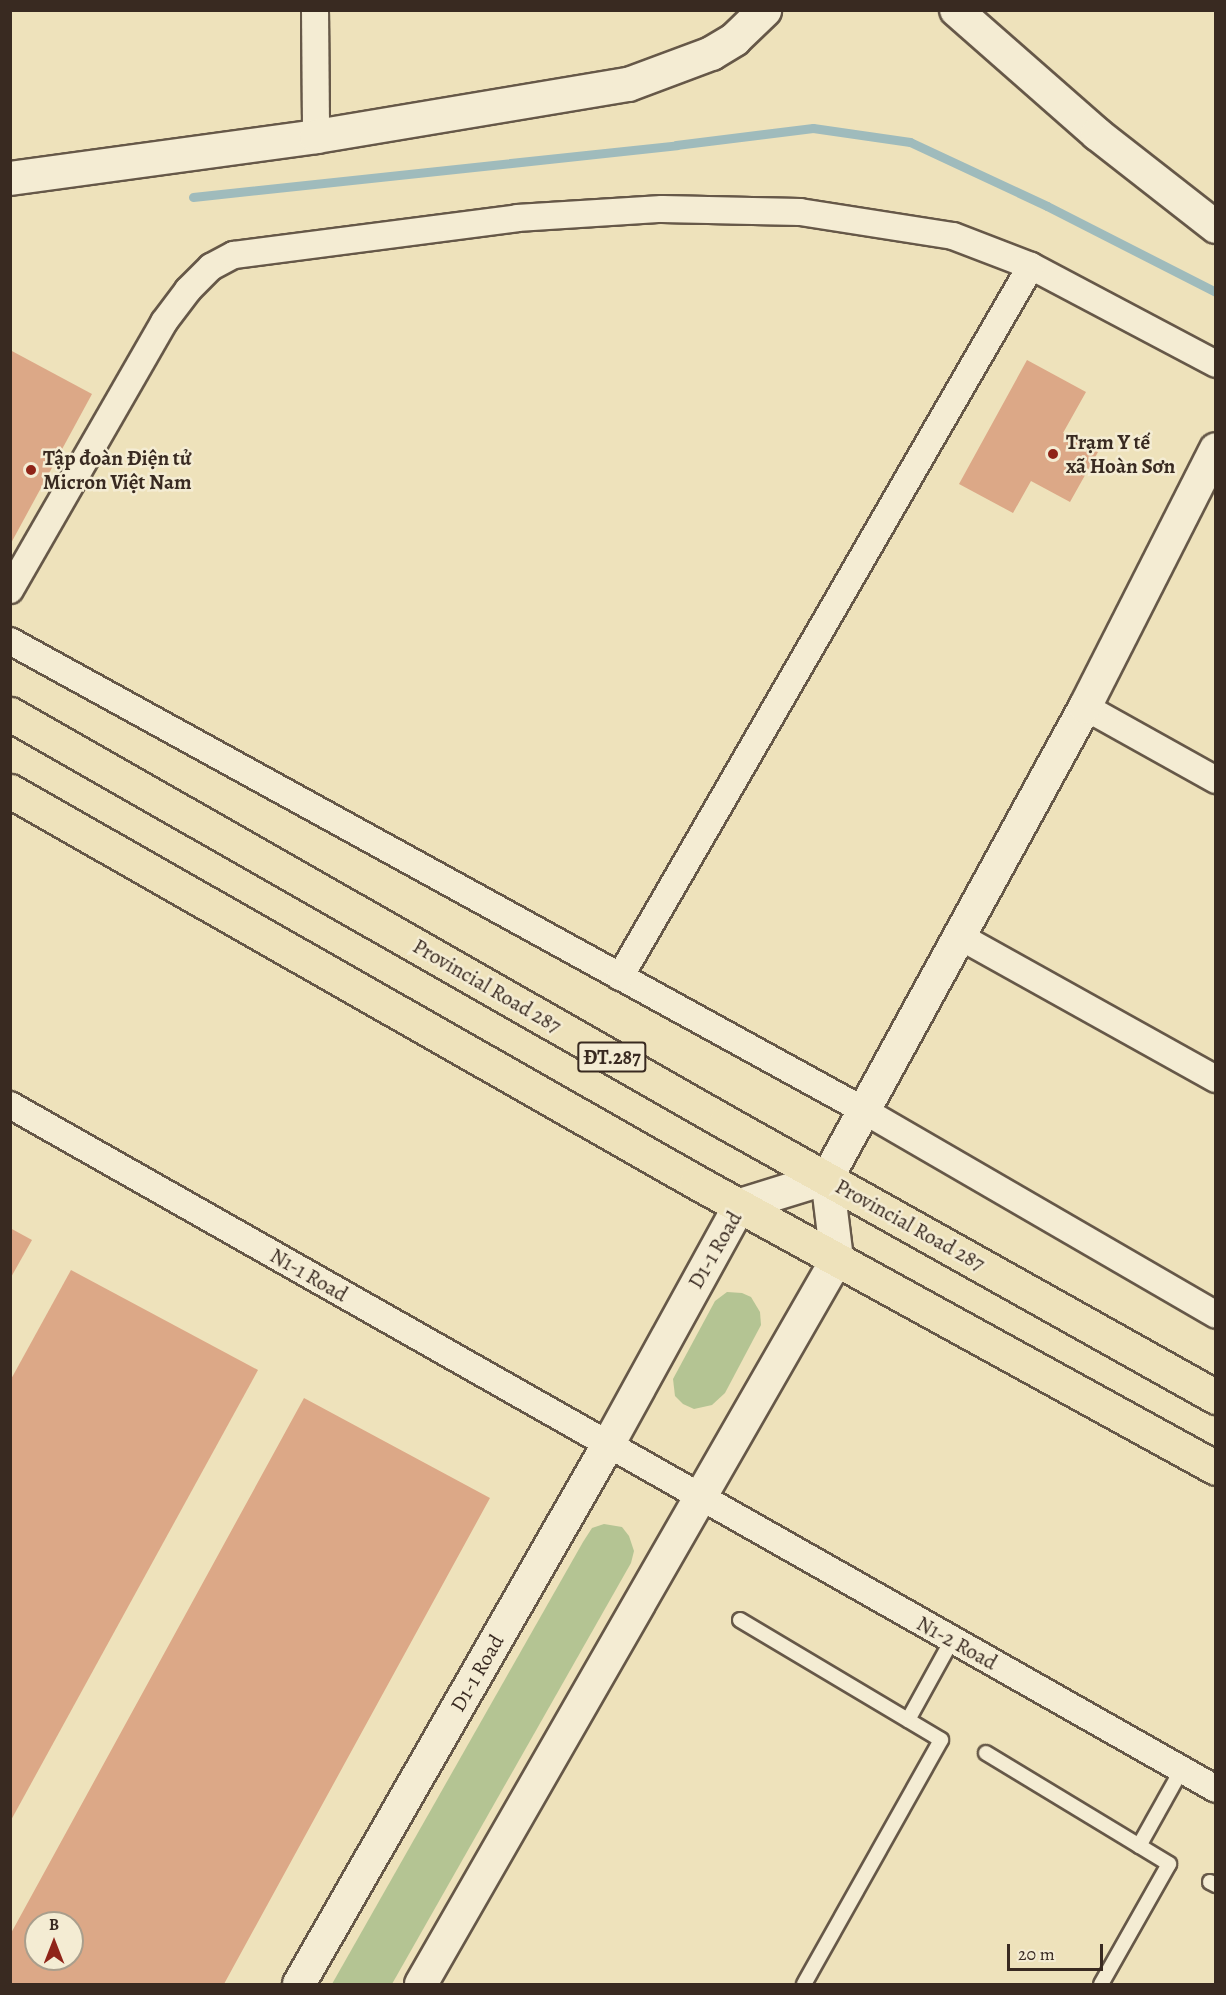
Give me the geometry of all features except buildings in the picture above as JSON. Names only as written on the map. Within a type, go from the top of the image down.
[{"type":"main road","points":[[10,178],[316,135],[628,84],[711,53],[734,39],[764,10]]},
{"type":"main road","name":"Provincial Road 287","points":[[10,714],[1215,1397]]},
{"type":"main road","points":[[10,791],[740,1205],[1215,1467]]},
{"type":"street","points":[[315,10],[316,135]]},
{"type":"street","points":[[956,10],[1097,134],[1215,226]]},
{"type":"street","points":[[10,590],[164,322],[188,290],[211,267],[234,255],[517,218],[662,209],[800,212],[953,236],[1031,266],[1215,364]]},
{"type":"street","points":[[620,977],[1031,266]]},
{"type":"street","points":[[422,1984],[837,1259],[827,1178],[1085,707],[1215,449]]},
{"type":"street","points":[[10,641],[863,1110],[1215,1314]]},
{"type":"street","points":[[1085,707],[1215,780]]},
{"type":"street","points":[[959,936],[1215,1079]]},
{"type":"street","name":"N1-1 Road","points":[[10,1105],[699,1497]]},
{"type":"street","name":"D1-1 Road","points":[[299,1984],[608,1444],[740,1205],[827,1178]]},
{"type":"street","name":"N1-2 Road","points":[[699,1497],[1215,1789]]},
{"type":"lane","points":[[740,1620],[941,1740],[804,1984]]},
{"type":"lane","points":[[908,1720],[952,1640]]},
{"type":"lane","points":[[986,1753],[1169,1864],[1101,1984]]},
{"type":"lane","points":[[1139,1846],[1182,1769]]},
{"type":"green space","points":[[727,1292],[742,1293],[751,1297],[760,1312],[761,1325],[725,1393],[712,1405],[694,1409],[683,1404],[675,1396],[673,1379],[715,1301]]},
{"type":"green space","points":[[604,1524],[622,1527],[629,1536],[634,1551],[631,1563],[392,1984],[332,1984],[583,1542],[592,1528]]},
{"type":"waterway","points":[[193,197],[813,128],[910,142],[1047,206],[1216,292]]},
{"type":"place","name":"Trạm Y tế xã Hoàn Sơn","points":[[1053,454]]},
{"type":"place","name":"Tập đoàn Điện tử Micron Việt Nam","points":[[31,470]]}]
